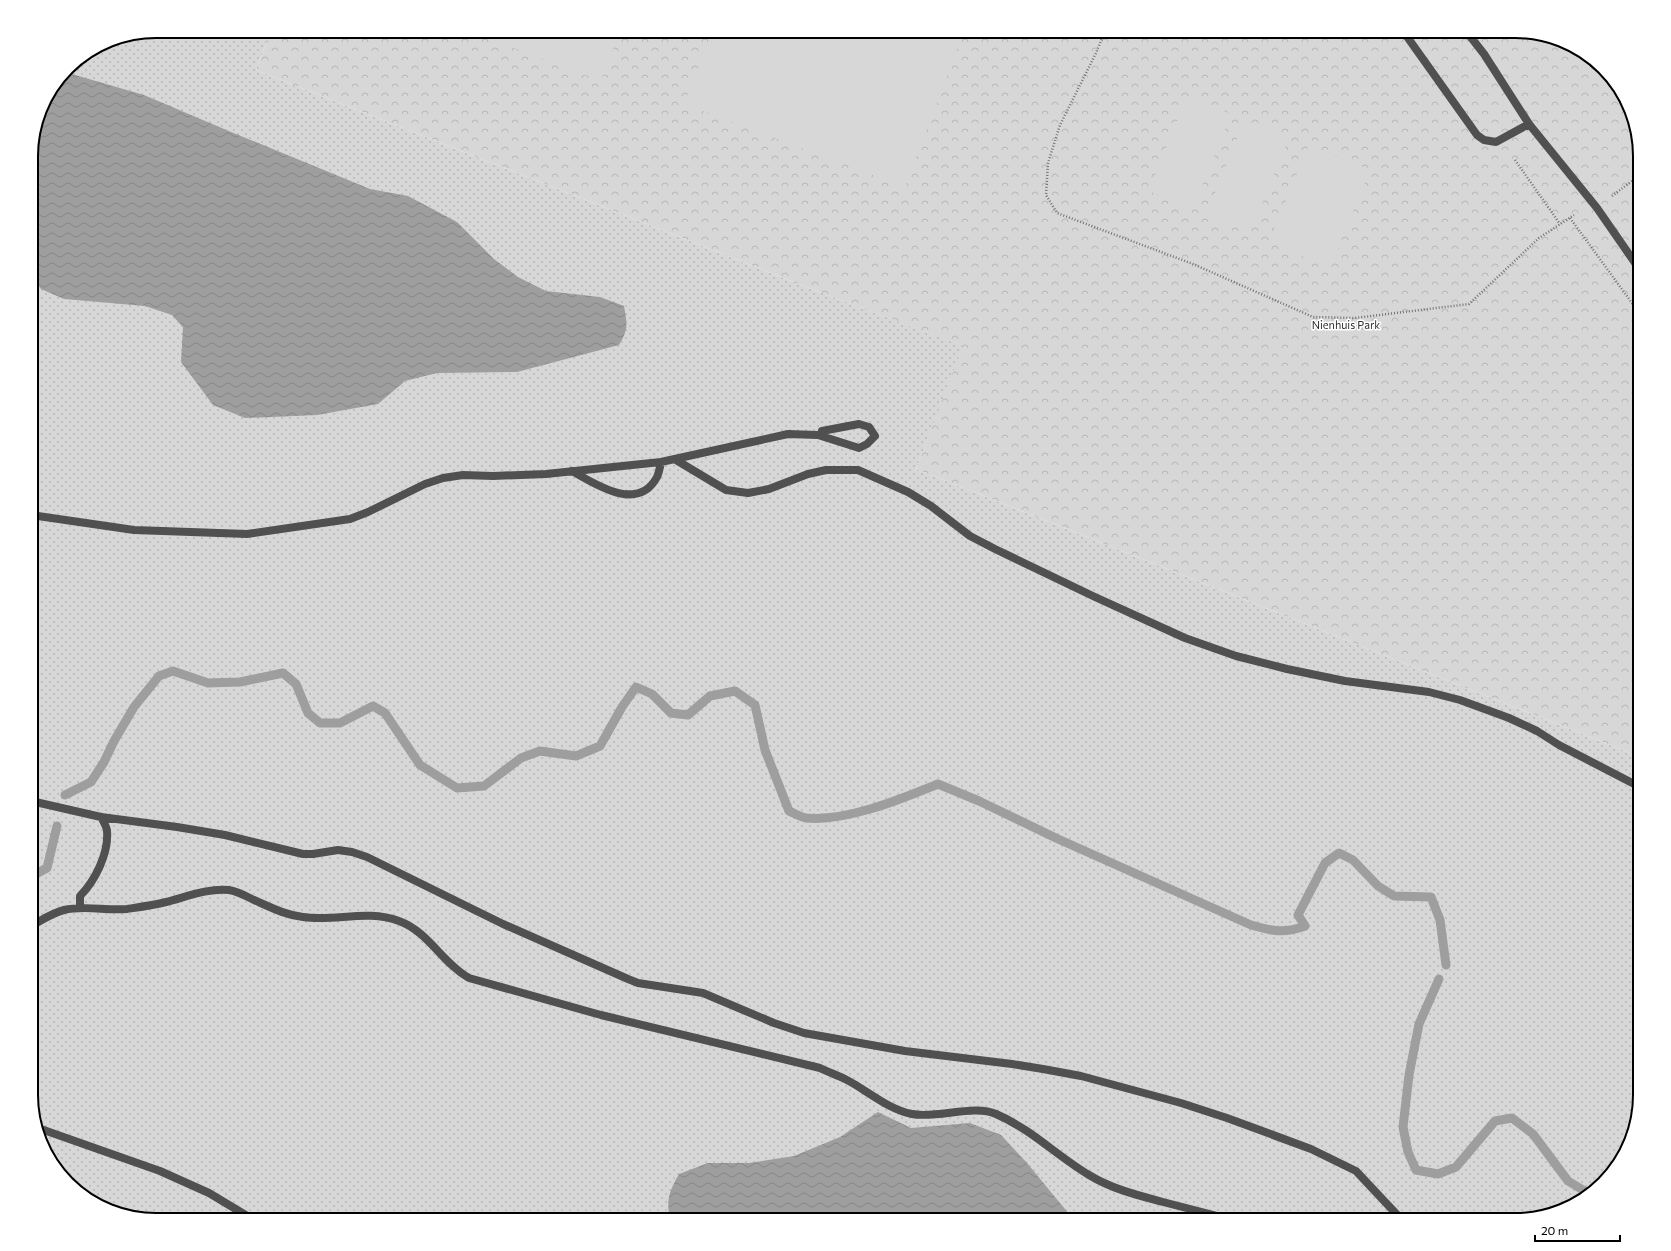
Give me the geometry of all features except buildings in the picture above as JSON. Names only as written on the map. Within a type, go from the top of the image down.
[{"type":"lane","points":[[1408,38],[1477,135],[1484,140],[1496,142],[1529,124]]},
{"type":"lane","points":[[1471,38],[1484,54],[1529,124],[1597,208],[1633,261]]},
{"type":"lane","points":[[38,516],[134,530],[247,534],[350,519],[368,512],[425,484],[443,478],[463,475],[493,476],[546,474],[661,462],[676,460],[788,434],[818,435],[859,448],[867,444],[875,436],[869,426],[859,424],[822,431]]},
{"type":"lane","points":[[676,460],[726,490],[748,493],[769,489],[808,474],[826,470],[858,470],[908,492],[931,506],[970,536],[995,549],[1124,611],[1185,638],[1236,656],[1287,669],[1345,681],[1429,692],[1460,700],[1509,718],[1537,731],[1559,745],[1633,783]]},
{"type":"lane","points":[[572,471],[611,492],[632,495],[647,489],[657,477],[661,462]]},
{"type":"lane","points":[[38,803],[101,817],[225,835],[303,854],[338,850],[352,852],[387,866],[503,924],[638,983],[703,993],[804,1033],[906,1051],[1012,1064],[1081,1076],[1181,1103],[1278,1136],[1311,1149],[1356,1171],[1395,1213]]},
{"type":"lane","points":[[80,907],[80,896],[86,890],[98,868],[106,847],[107,830],[101,817]]},
{"type":"lane","points":[[38,922],[63,910],[80,907],[126,909],[166,902],[188,895],[217,890],[230,890],[285,914],[303,917],[324,918],[369,914],[385,917],[399,921],[414,928],[428,940],[459,972],[469,978],[631,1022],[820,1068],[845,1079],[898,1109],[911,1114],[933,1115],[984,1111],[995,1113],[1025,1129],[1054,1152],[1090,1176],[1108,1185],[1140,1196],[1206,1213]]},
{"type":"lane","points":[[43,1130],[160,1171],[209,1193],[242,1213]]},
{"type":"path","points":[[1102,38],[1060,125],[1048,163],[1046,195],[1057,212],[1193,264],[1313,317],[1355,318],[1469,304],[1539,238],[1574,215]]},
{"type":"path","points":[[1515,160],[1560,224]]},
{"type":"path","points":[[1610,198],[1633,180]]},
{"type":"path","points":[[1570,218],[1633,304]]},
{"type":"green space","points":[[148,38],[268,38],[256,70],[809,288],[964,346],[916,469],[1633,754],[1633,1103],[1631,1118],[1624,1140],[1609,1167],[1593,1184],[1581,1193],[1553,1207],[1523,1213],[148,1213],[118,1207],[97,1197],[78,1184],[62,1167],[47,1140],[40,1118],[38,1103],[38,148],[42,125],[50,104],[62,84],[78,67],[104,50],[133,40]]},
{"type":"green space","name":"Nienhuis Park","points":[[268,38],[1523,38],[1538,40],[1560,47],[1587,62],[1599,72],[1609,84],[1621,104],[1627,118],[1633,148],[1633,754],[916,469],[963,346],[809,288],[256,70]]},
{"type":"green space","points":[[487,38],[617,38],[601,81]]},
{"type":"green space","points":[[709,38],[961,38],[905,187],[684,104]]},
{"type":"green space","points":[[1187,96],[1231,114],[1193,209],[1149,191]]},
{"type":"green space","points":[[1245,120],[1289,138],[1250,233],[1206,215]]},
{"type":"green space","points":[[1309,145],[1370,170],[1330,268],[1269,242]]},
{"type":"water","points":[[71,74],[144,95],[370,189],[408,196],[457,222],[494,259],[518,277],[546,291],[600,297],[624,306],[626,330],[619,345],[517,372],[437,373],[405,381],[378,404],[317,415],[245,418],[213,405],[181,362],[183,327],[172,315],[145,306],[64,299],[41,289],[38,285],[38,148],[40,133],[50,104],[62,84]]},
{"type":"water","points":[[878,1112],[911,1128],[970,1123],[1001,1135],[1027,1163],[1068,1213],[669,1213],[669,1196],[679,1174],[708,1163],[749,1163],[794,1156],[840,1137]]},
{"type":"waterway","points":[[65,795],[91,782],[104,762],[114,741],[134,707],[159,676],[173,671],[208,683],[240,682],[283,673],[296,684],[308,713],[320,723],[340,723],[373,706],[385,713],[420,765],[457,788],[484,786],[521,758],[540,751],[576,756],[600,746],[622,707],[636,687],[652,694],[671,713],[688,715],[710,696],[735,691],[755,705],[765,750],[789,811],[802,817],[822,818],[856,813],[891,802],[938,784],[979,801],[1058,839],[1251,925],[1278,931],[1291,930],[1305,926],[1298,915],[1325,863],[1339,853],[1353,860],[1378,886],[1394,896],[1431,897],[1440,920],[1446,965]]},
{"type":"waterway","points":[[38,873],[47,868],[57,826]]},
{"type":"waterway","points":[[1439,979],[1419,1024],[1409,1075],[1403,1127],[1408,1152],[1416,1170],[1438,1174],[1456,1167],[1495,1121],[1512,1118],[1533,1134],[1568,1181],[1584,1191]]}]
